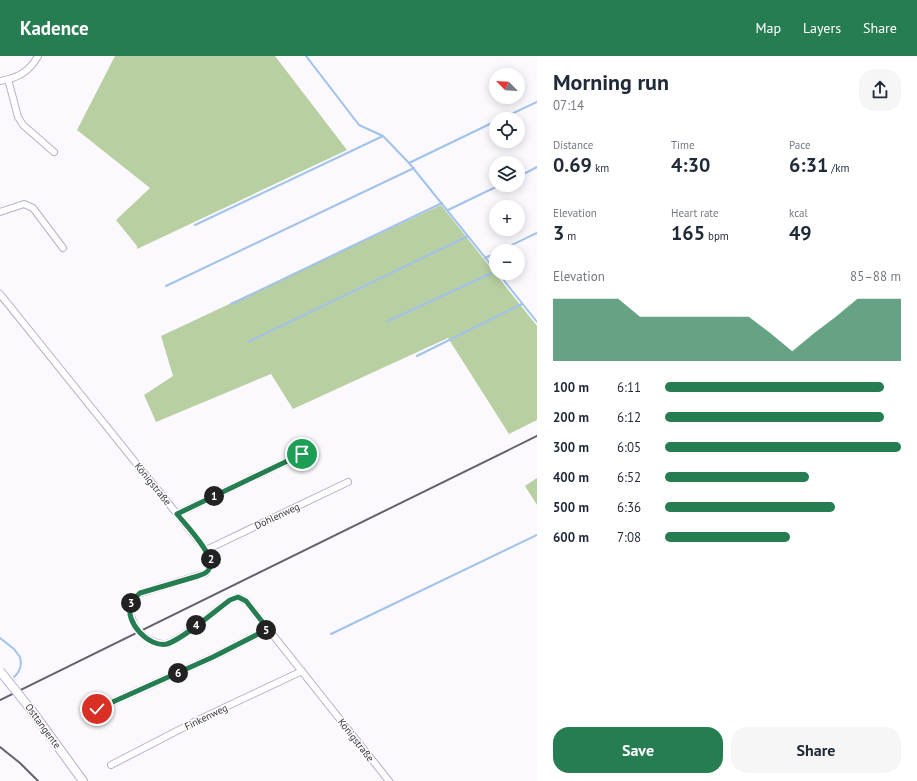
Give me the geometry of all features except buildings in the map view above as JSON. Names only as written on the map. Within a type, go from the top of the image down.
[{"type":"main road","name":"Osttangente","points":[[0,671],[32,711],[83,781]]},
{"type":"street","points":[[0,81],[24,73],[33,65],[38,56]]},
{"type":"street","points":[[8,79],[18,117],[23,125],[54,152]]},
{"type":"street","points":[[0,212],[24,204],[33,208],[63,248]]},
{"type":"street","name":"Königstraße","points":[[0,294],[206,550],[210,557],[210,568],[206,573],[140,593],[134,598],[130,606],[130,614],[136,628],[146,638],[156,643],[165,644],[176,640],[230,600],[238,597],[246,601],[388,781]]},
{"type":"street","points":[[177,514],[302,454]]},
{"type":"street","name":"Dohlenweg","points":[[206,550],[348,482]]},
{"type":"street","points":[[97,709],[213,657],[268,629]]},
{"type":"street","name":"Finkenweg","points":[[112,765],[198,720],[302,671]]},
{"type":"green space","points":[[115,56],[275,56],[347,150],[137,249],[137,246],[116,220],[150,188],[77,130]]},
{"type":"green space","points":[[441,205],[489,266],[489,280],[501,280],[537,326],[537,420],[509,434],[448,338],[293,409],[271,374],[156,422],[144,395],[173,376],[161,336]]},
{"type":"green space","points":[[537,478],[537,505],[525,486]]},
{"type":"waterway","points":[[306,56],[359,125],[383,136],[409,163],[489,262]]},
{"type":"waterway","points":[[516,112],[537,102]]},
{"type":"waterway","points":[[409,163],[489,124]]},
{"type":"waterway","points":[[195,225],[383,136]]},
{"type":"waterway","points":[[525,173],[537,167]]},
{"type":"waterway","points":[[166,286],[414,168]]},
{"type":"waterway","points":[[448,210],[489,190]]},
{"type":"waterway","points":[[231,304],[442,203]]},
{"type":"waterway","points":[[514,244],[537,233]]},
{"type":"waterway","points":[[248,342],[468,236]]},
{"type":"waterway","points":[[485,258],[489,256]]},
{"type":"waterway","points":[[388,321],[489,274]]},
{"type":"waterway","points":[[504,280],[537,322]]},
{"type":"waterway","points":[[417,356],[522,304]]},
{"type":"waterway","points":[[331,634],[537,535]]},
{"type":"waterway","points":[[0,638],[14,649],[20,657],[20,668],[14,677]]},
{"type":"railway","points":[[0,700],[537,436]]},
{"type":"railway","points":[[0,747],[20,763],[38,781]]},
{"type":"route","points":[[97,709],[213,657],[268,629],[246,601],[243,598],[238,597],[230,600],[176,640],[165,644],[156,643],[146,638],[136,628],[130,614],[130,606],[134,598],[140,593],[198,576],[206,573],[210,568],[210,557],[206,550],[177,514],[302,454]]}]
